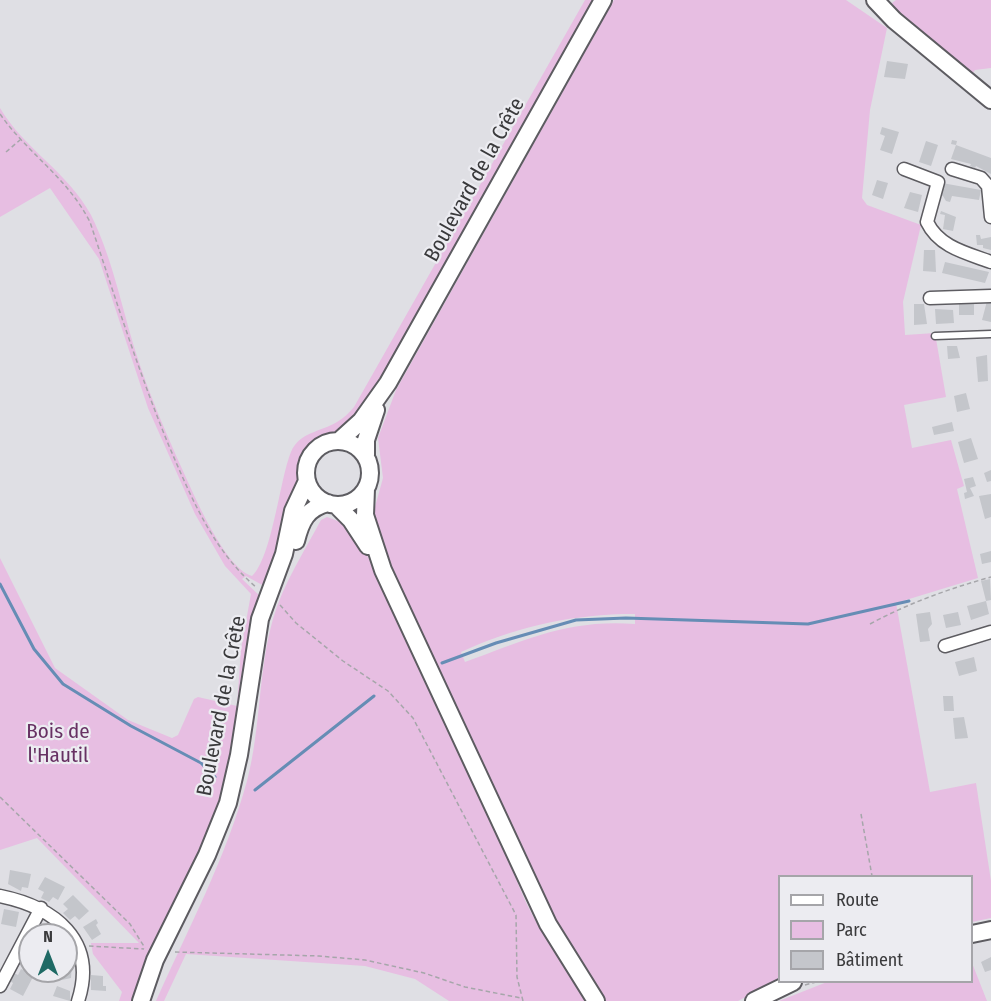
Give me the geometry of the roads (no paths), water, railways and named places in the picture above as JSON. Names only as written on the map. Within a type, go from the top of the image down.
[{"type":"main road","name":"Boulevard de la Crête","points":[[340,440],[361,421],[388,383],[603,0]]},
{"type":"main road","points":[[864,0],[894,20],[991,100]]},
{"type":"main road","points":[[875,0],[894,20]]},
{"type":"main road","name":"Boulevard de la Crête","points":[[366,455],[368,431],[388,383]]},
{"type":"main road","points":[[383,570],[366,514],[366,489],[370,476],[366,455],[352,443],[340,440],[324,444],[311,454],[306,470],[307,481],[312,492],[332,504],[351,520],[383,570],[548,924],[595,999]]},
{"type":"main road","name":"Boulevard de la Crête","points":[[141,1001],[155,960],[207,855],[228,803],[244,727],[256,638],[284,554],[293,511],[307,481]]},
{"type":"main road","points":[[332,504],[350,503],[366,489]]},
{"type":"main road","name":"Boulevard de la Crête","points":[[148,1001],[217,849],[236,796],[248,741],[261,641],[270,597],[303,520],[313,509],[332,504]]},
{"type":"main road","points":[[973,934],[991,930]]},
{"type":"main road","points":[[754,1001],[789,983]]},
{"type":"street","points":[[952,169],[981,178],[988,186],[991,217]]},
{"type":"street","points":[[904,170],[938,182],[927,222],[934,236],[953,248],[991,262]]},
{"type":"street","points":[[930,298],[991,296]]},
{"type":"street","points":[[945,646],[991,633]]},
{"type":"street","points":[[0,896],[41,908],[63,924],[78,949],[82,972],[78,1001]]},
{"type":"street","points":[[0,986],[41,908]]},
{"type":"lane","points":[[935,336],[991,334]]},
{"type":"waterway","points":[[0,584],[34,649],[63,684],[131,726],[201,763],[215,777]]},
{"type":"waterway","points":[[442,663],[496,643],[576,620],[626,618],[808,624],[909,601]]},
{"type":"waterway","points":[[255,790],[374,696]]},
{"type":"park label","name":"Bois de l'Hautil","points":[[58,744]]}]
